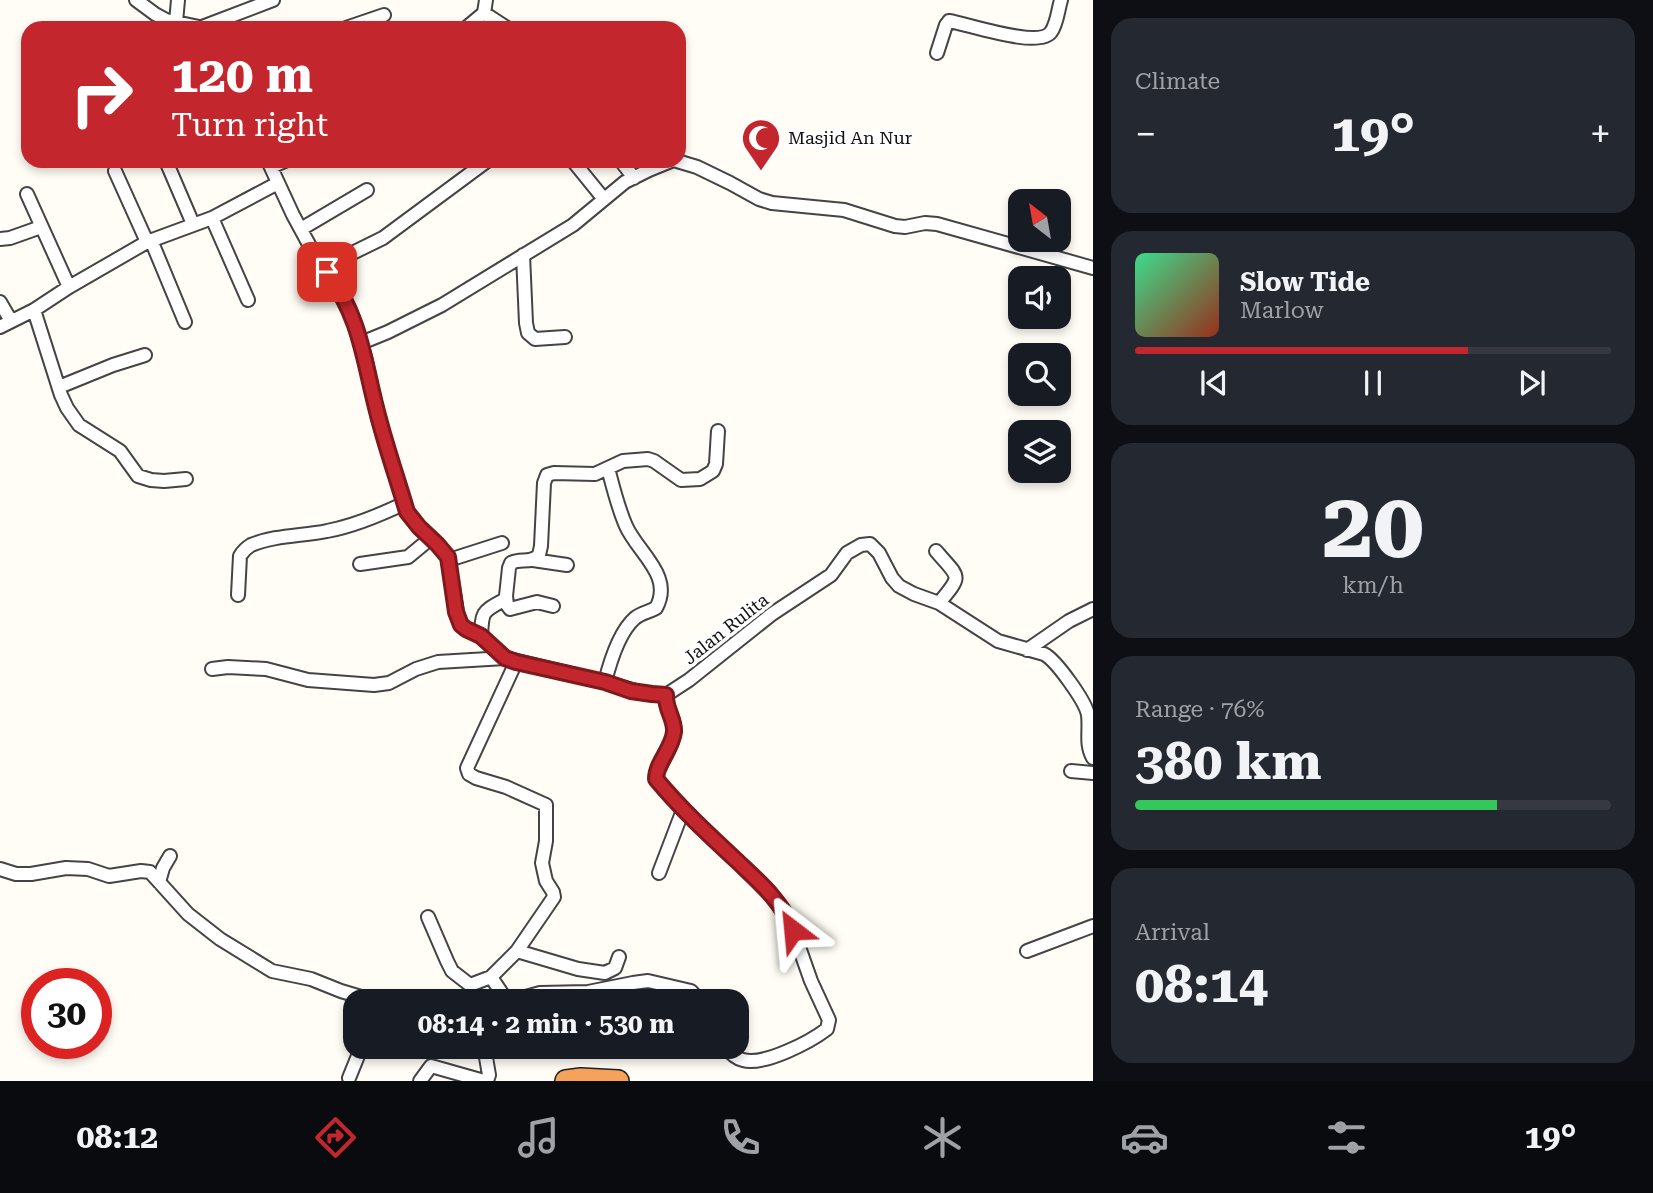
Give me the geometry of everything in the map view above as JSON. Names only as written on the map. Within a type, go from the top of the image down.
[{"type":"highway","points":[[566,1081],[618,1081]]},
{"type":"street","points":[[135,0],[171,21]]},
{"type":"street","points":[[176,21],[178,0]]},
{"type":"street","points":[[219,21],[273,0]]},
{"type":"street","points":[[937,53],[949,21],[1023,38],[1046,37],[1051,32],[1061,0]]},
{"type":"street","points":[[472,21],[485,7],[500,21]]},
{"type":"street","points":[[366,21],[384,15]]},
{"type":"street","points":[[686,164],[697,167],[758,199],[772,203],[844,210],[895,226],[937,224],[1093,268]]},
{"type":"street","points":[[169,168],[193,224]]},
{"type":"street","points":[[272,168],[285,200],[312,250],[353,318],[378,418],[407,512],[449,560],[458,618],[463,628],[481,636],[510,660]]},
{"type":"street","points":[[324,267],[383,237],[477,168]]},
{"type":"street","points":[[579,168],[603,198]]},
{"type":"street","points":[[626,168],[634,178]]},
{"type":"street","points":[[361,343],[442,305],[573,225],[625,182],[656,168]]},
{"type":"street","points":[[115,172],[184,322]]},
{"type":"street","points":[[0,302],[5,324],[34,310],[149,241],[212,218],[278,183]]},
{"type":"street","points":[[301,229],[367,190]]},
{"type":"street","points":[[27,194],[69,287]]},
{"type":"street","points":[[212,218],[248,300]]},
{"type":"street","points":[[0,239],[41,227]]},
{"type":"street","points":[[523,256],[528,333],[535,339],[565,337]]},
{"type":"street","points":[[34,310],[67,408],[79,425],[120,451],[138,476],[164,481],[186,479]]},
{"type":"street","points":[[59,387],[145,355]]},
{"type":"street","points":[[533,560],[540,552],[545,478],[550,474],[595,474],[623,461],[648,459],[681,480],[700,479],[713,471],[716,464],[718,431]]},
{"type":"street","points":[[605,682],[610,661],[630,623],[656,608],[660,599],[660,583],[655,568],[633,540],[625,523],[608,468]]},
{"type":"street","points":[[238,595],[240,556],[252,545],[328,531],[382,514],[405,503]]},
{"type":"street","points":[[360,564],[408,557],[431,538]]},
{"type":"street","points":[[449,560],[502,543]]},
{"type":"street","name":"Jalan Rulita","points":[[666,695],[772,614],[826,579],[847,553],[870,544],[876,549],[896,583],[914,594],[939,603],[998,641],[1051,657],[1091,713],[1088,750],[1093,758]]},
{"type":"street","points":[[936,551],[957,578],[956,583],[939,603]]},
{"type":"street","points":[[553,606],[537,602],[510,609],[506,596],[509,568],[515,561],[533,560],[567,565]]},
{"type":"street","points":[[481,636],[484,612],[506,596]]},
{"type":"street","points":[[1027,650],[1069,621],[1093,609]]},
{"type":"street","points":[[428,917],[452,971],[470,985],[491,976],[517,951],[554,897],[546,881],[542,863],[546,841],[546,805],[506,787],[476,778],[469,774],[467,768],[510,660]]},
{"type":"street","points":[[212,669],[266,669],[308,680],[374,685],[389,683],[416,669],[438,662],[510,660],[605,682],[631,691],[666,695],[674,735],[656,779],[683,810],[757,879],[783,909],[811,981],[830,1020],[827,1029],[817,1036],[781,1053],[760,1061],[739,1059]]},
{"type":"street","points":[[1071,771],[1093,773]]},
{"type":"street","points":[[659,873],[683,810]]},
{"type":"street","points":[[159,882],[170,856]]},
{"type":"street","points":[[0,869],[16,874],[78,867],[109,876],[141,871],[150,873],[199,923],[272,971],[311,979],[343,992]]},
{"type":"street","points":[[1027,951],[1093,926]]},
{"type":"street","points":[[517,951],[578,969],[605,973],[615,968],[619,957]]},
{"type":"street","points":[[491,976],[500,989]]},
{"type":"street","points":[[602,989],[648,981],[682,989]]},
{"type":"street","points":[[349,1078],[357,1059]]},
{"type":"street","points":[[420,1081],[431,1066],[485,1081],[489,1075],[486,1059]]},
{"type":"place","name":"Masjid An Nur","points":[[761,172]]},
{"type":"route","points":[[327,272],[345,302],[359,334],[378,418],[407,512],[445,552],[449,560],[456,612],[461,625],[481,636],[505,658],[516,662],[558,670],[631,691],[666,695],[674,735],[656,779],[683,810],[767,889],[783,909],[793,930]]}]
